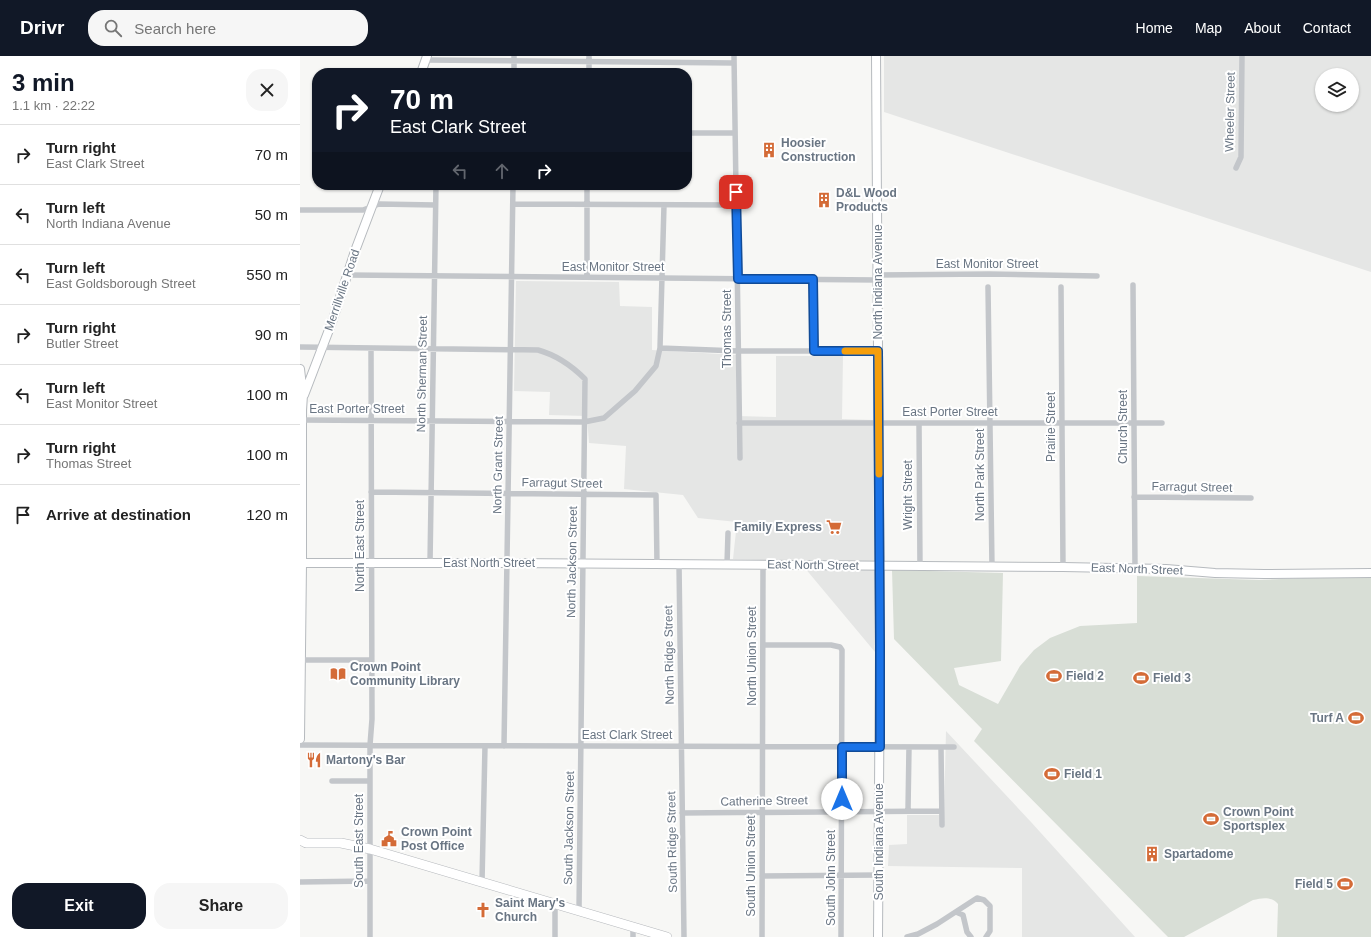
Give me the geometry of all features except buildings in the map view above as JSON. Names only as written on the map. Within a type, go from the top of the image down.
[{"type":"main road","points":[[300,840],[306,843],[341,843],[370,849],[579,910],[633,932],[667,937]]},
{"type":"street","name":"Thomas Street","points":[[734,56],[740,458]]},
{"type":"street","name":"North Indiana Avenue","points":[[876,56],[880,747]]},
{"type":"street","name":"Wheeler Street","points":[[1236,168],[1241,157],[1242,56]]},
{"type":"street","points":[[422,68],[426,58],[589,59],[734,63]]},
{"type":"street","points":[[692,133],[735,133]]},
{"type":"street","name":"Merrillville Road","points":[[303,395],[332,322],[347,275],[378,190]]},
{"type":"street","name":"North Sherman Street","points":[[430,563],[436,190]]},
{"type":"street","name":"North Grant Street","points":[[504,746],[513,190]]},
{"type":"street","points":[[586,277],[588,190]]},
{"type":"street","points":[[300,210],[363,210],[372,208],[379,204],[435,205]]},
{"type":"street","points":[[512,204],[736,205]]},
{"type":"street","points":[[664,205],[660,348],[738,351],[878,351]]},
{"type":"street","name":"East Monitor Street","points":[[347,275],[738,279],[813,279],[989,274],[1097,276]]},
{"type":"street","points":[[813,279],[814,351]]},
{"type":"street","name":"Church Street","points":[[1133,285],[1135,568]]},
{"type":"street","name":"North Park Street","points":[[988,287],[992,567]]},
{"type":"street","name":"Prairie Street","points":[[1061,287],[1063,567]]},
{"type":"street","points":[[300,347],[510,349]]},
{"type":"street","name":"North East Street","points":[[370,745],[372,719],[371,348]]},
{"type":"street","name":"East Porter Street","points":[[302,420],[584,422],[604,418],[635,391],[656,366],[660,348]]},
{"type":"street","name":"North Jackson Street","points":[[510,349],[538,350],[547,352],[575,370],[585,379],[581,746]]},
{"type":"street","points":[[300,369],[303,395],[301,410],[300,739]]},
{"type":"street","name":"East Porter Street","points":[[739,423],[1162,423]]},
{"type":"street","name":"Wright Street","points":[[919,423],[920,567]]},
{"type":"street","name":"Farragut Street","points":[[371,492],[656,495],[657,564]]},
{"type":"street","name":"Farragut Street","points":[[1134,497],[1251,498]]},
{"type":"street","points":[[727,564],[728,533]]},
{"type":"street","name":"East North Street","points":[[301,563],[727,564],[920,567],[1063,567],[1135,568],[1258,574],[1371,572]]},
{"type":"street","name":"North Ridge Street","points":[[679,564],[681,746]]},
{"type":"street","name":"North Union Street","points":[[762,747],[763,565]]},
{"type":"street","name":"South John Street","points":[[763,645],[831,646],[842,650],[841,937]]},
{"type":"street","points":[[301,656],[371,660]]},
{"type":"street","name":"East Clark Street","points":[[300,745],[954,747]]},
{"type":"street","name":"South East Street","points":[[370,745],[370,937]]},
{"type":"street","points":[[482,882],[485,746]]},
{"type":"street","name":"South Jackson Street","points":[[579,910],[581,746]]},
{"type":"street","name":"South Ridge Street","points":[[681,746],[684,937]]},
{"type":"street","name":"South Union Street","points":[[762,747],[762,937]]},
{"type":"street","name":"South Indiana Avenue","points":[[878,937],[880,747]]},
{"type":"street","points":[[908,811],[909,747]]},
{"type":"street","points":[[941,747],[942,825]]},
{"type":"street","points":[[332,781],[370,781]]},
{"type":"street","name":"Catherine Street","points":[[682,813],[941,811]]},
{"type":"street","points":[[762,876],[879,875]]},
{"type":"street","points":[[300,882],[370,881]]},
{"type":"street","points":[[907,937],[918,934],[937,924],[977,898],[980,898],[988,903],[991,910],[990,931],[986,937]]},
{"type":"street","points":[[555,903],[555,937]]},
{"type":"street","points":[[956,912],[963,915],[967,932],[971,937]]},
{"type":"shaded area","points":[[884,56],[1371,56],[1371,272],[884,112]]},
{"type":"shaded area","points":[[516,281],[619,282],[620,306],[652,307],[652,350],[736,355],[737,416],[776,417],[776,356],[843,356],[842,419],[873,420],[875,652],[799,561],[733,559],[737,522],[698,518],[683,495],[624,489],[626,446],[589,443],[587,416],[549,415],[550,392],[514,391]]},
{"type":"shaded area","name":"Crown Point Sportsplex","points":[[892,570],[1003,573],[1001,661],[954,668],[959,685],[998,704],[1020,666],[1034,650],[1050,638],[1080,626],[1137,623],[1137,576],[1259,580],[1303,578],[1371,578],[1371,937],[1277,937],[1278,904],[1275,901],[1266,898],[1253,900],[1184,937],[1168,937],[974,741],[982,729],[894,639]]},
{"type":"shaded area","points":[[946,731],[1135,937],[1022,937],[1022,868],[888,866],[889,845],[907,844],[907,815],[944,815]]},
{"type":"slow traffic","points":[[845,351],[878,351],[879,474]]},
{"type":"place","name":"Hoosier Construction","points":[[769,150]]},
{"type":"place","name":"D&L Wood Products","points":[[824,200]]},
{"type":"place","name":"Family Express","points":[[834,527]]},
{"type":"place","name":"Crown Point Community Library","points":[[338,674]]},
{"type":"place","name":"Field 2","points":[[1054,676]]},
{"type":"place","name":"Field 3","points":[[1141,678]]},
{"type":"place","name":"Turf A","points":[[1356,718]]},
{"type":"place","name":"Martony's Bar","points":[[314,760]]},
{"type":"place","name":"Field 1","points":[[1052,774]]},
{"type":"place","name":"Crown Point Sportsplex","points":[[1211,819]]},
{"type":"place","name":"Crown Point Post Office","points":[[389,839]]},
{"type":"place","name":"Spartadome","points":[[1152,854]]},
{"type":"place","name":"Field 5","points":[[1345,884]]},
{"type":"place","name":"Saint Mary's Church","points":[[483,910]]},
{"type":"route","points":[[736,192],[738,279],[813,279],[814,351],[878,351],[880,747],[842,747],[842,799]]}]
